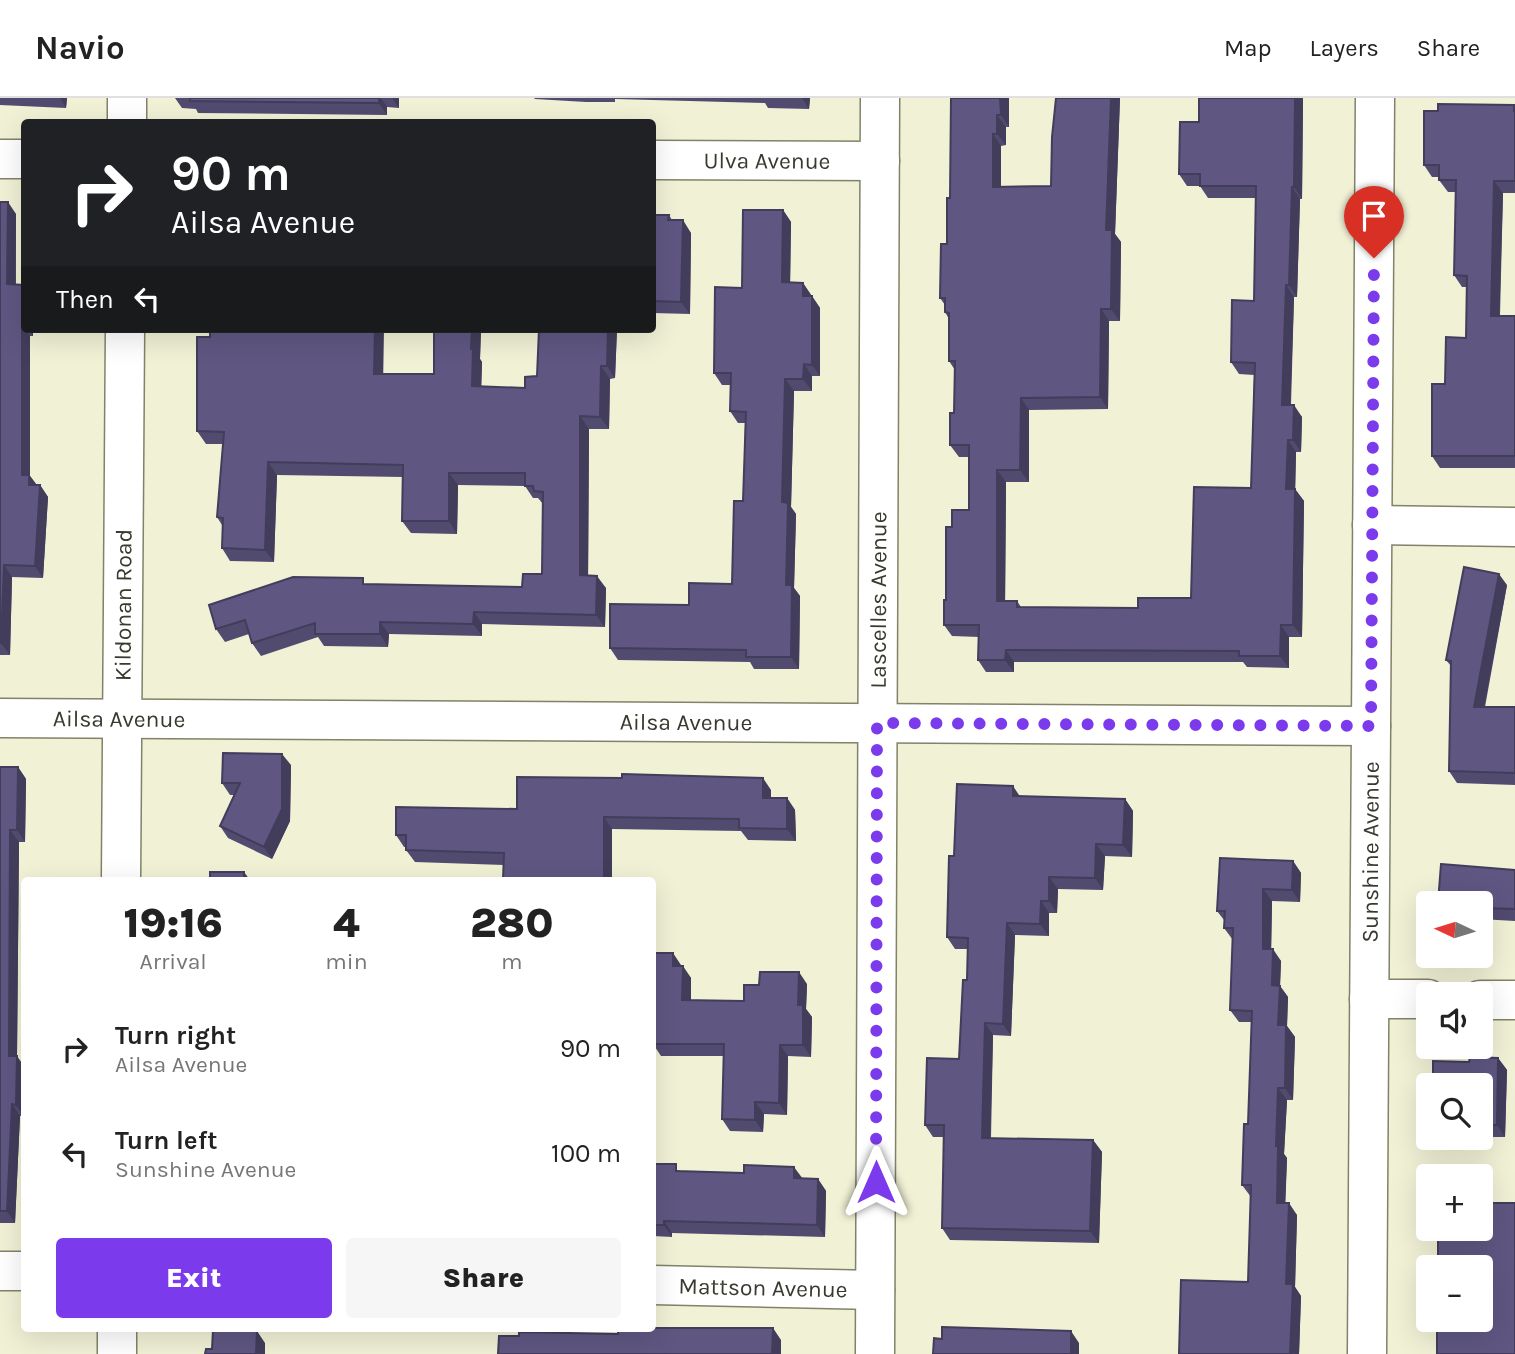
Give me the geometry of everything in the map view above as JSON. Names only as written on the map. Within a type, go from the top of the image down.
[{"type":"street","points":[[127,98],[127,119]]},
{"type":"street","name":"Lascelles Avenue","points":[[875,1354],[880,98]]},
{"type":"street","name":"Sunshine Avenue","points":[[1367,1354],[1375,98]]},
{"type":"street","points":[[0,159],[21,159]]},
{"type":"street","name":"Ulva Avenue","points":[[656,160],[880,161]]},
{"type":"street","name":"Kildonan Road","points":[[121,877],[125,333]]},
{"type":"street","points":[[1372,525],[1515,527]]},
{"type":"street","name":"Ailsa Avenue","points":[[0,718],[1371,726]]},
{"type":"street","points":[[1369,999],[1416,999]]},
{"type":"street","points":[[1493,1000],[1515,1000]]},
{"type":"street","points":[[0,1271],[21,1271]]},
{"type":"street","name":"Mattson Avenue","points":[[656,1285],[875,1290]]},
{"type":"street","points":[[117,1332],[117,1354]]},
{"type":"building","points":[[190,98],[379,98],[379,103],[190,101]]},
{"type":"building","points":[[951,98],[1000,98],[1001,115],[997,115],[997,134],[993,134],[993,187],[1051,186],[1056,98],[1111,98],[1106,230],[1112,230],[1111,309],[1101,309],[1100,397],[1021,398],[1020,470],[997,470],[997,601],[1017,601],[1017,607],[1138,608],[1138,598],[1191,598],[1194,487],[1251,488],[1255,363],[1231,362],[1232,300],[1254,301],[1256,186],[1200,186],[1200,174],[1179,174],[1180,122],[1199,122],[1199,98],[1295,98],[1294,187],[1289,285],[1286,285],[1282,405],[1294,405],[1293,440],[1288,440],[1286,489],[1295,489],[1293,625],[1281,625],[1280,656],[1239,656],[1239,651],[1006,650],[1005,660],[978,660],[979,625],[944,625],[946,527],[952,527],[952,510],[969,510],[969,445],[950,445],[955,361],[949,361],[949,313],[945,312],[945,298],[940,298],[941,244],[947,244],[947,198],[950,198]]},
{"type":"building","points":[[1438,104],[1514,105],[1515,181],[1494,181],[1491,316],[1515,316],[1515,456],[1432,456],[1432,384],[1445,384],[1446,337],[1466,338],[1467,276],[1454,275],[1456,180],[1439,180],[1439,165],[1424,165],[1424,111],[1438,111]]},
{"type":"building","points":[[0,202],[8,202],[7,284],[21,285],[22,475],[29,475],[29,485],[40,485],[35,566],[4,565],[0,643]]},
{"type":"building","points":[[743,210],[783,210],[782,282],[803,283],[803,296],[812,296],[812,365],[804,364],[803,379],[785,379],[782,502],[788,503],[786,585],[792,585],[791,657],[746,657],[746,650],[610,648],[610,604],[689,605],[689,583],[732,584],[734,501],[743,501],[746,412],[730,411],[731,373],[714,373],[715,287],[742,288]]},
{"type":"building","points":[[656,215],[669,215],[668,220],[683,220],[681,302],[656,301]]},
{"type":"building","points":[[210,333],[375,333],[374,374],[434,374],[434,333],[472,333],[472,386],[525,388],[525,377],[537,376],[539,333],[608,333],[607,366],[601,366],[600,417],[580,416],[580,575],[597,576],[596,615],[474,612],[473,624],[380,622],[380,634],[315,634],[315,623],[252,643],[245,620],[216,629],[209,605],[293,577],[363,578],[363,584],[522,587],[523,574],[542,574],[543,492],[534,491],[533,486],[525,486],[525,473],[449,473],[449,521],[402,521],[403,465],[268,462],[265,550],[222,548],[223,518],[217,517],[224,432],[197,431],[197,337],[210,337]]},
{"type":"building","points":[[1464,567],[1499,574],[1474,707],[1515,707],[1515,773],[1449,771],[1451,661],[1446,660]]},
{"type":"building","points":[[223,753],[282,754],[282,809],[264,847],[220,826],[240,783],[222,783]]},
{"type":"building","points":[[0,767],[18,767],[17,830],[10,830],[9,1056],[17,1056],[16,1105],[12,1104],[7,1211],[0,1211]]},
{"type":"building","points":[[622,774],[763,778],[763,798],[787,798],[787,829],[739,828],[739,819],[604,817],[604,877],[503,877],[504,853],[406,850],[406,835],[396,835],[396,807],[517,809],[517,777],[622,778]]},
{"type":"building","points":[[957,784],[1013,786],[1013,796],[1125,799],[1123,845],[1096,844],[1095,878],[1049,877],[1049,901],[1041,901],[1040,924],[1007,923],[1003,1024],[985,1023],[982,1138],[1093,1140],[1090,1231],[942,1228],[944,1125],[925,1125],[927,1058],[959,1059],[963,980],[967,980],[968,938],[947,937],[949,856],[954,856]]},
{"type":"building","points":[[1220,858],[1293,861],[1292,890],[1263,889],[1263,949],[1273,949],[1272,985],[1280,986],[1278,1025],[1286,1025],[1285,1088],[1278,1088],[1276,1146],[1277,1203],[1289,1203],[1286,1284],[1293,1284],[1290,1354],[1179,1354],[1181,1280],[1248,1282],[1251,1185],[1242,1185],[1244,1124],[1248,1124],[1252,1011],[1230,1010],[1233,928],[1224,928],[1225,911],[1217,911]]},
{"type":"building","points":[[1441,864],[1515,870],[1515,909],[1493,908],[1493,891],[1439,891]]},
{"type":"building","points":[[210,872],[244,872],[244,877],[210,877]]},
{"type":"building","points":[[656,953],[673,953],[673,966],[683,966],[682,1000],[744,1001],[744,985],[759,985],[760,972],[799,972],[798,1005],[803,1005],[803,1045],[780,1045],[779,1103],[755,1102],[755,1120],[722,1119],[724,1044],[656,1044]]},
{"type":"building","points":[[1498,1058],[1497,1125],[1493,1125],[1493,1073],[1433,1073],[1433,1061],[1469,1062],[1470,1059]]},
{"type":"building","points":[[656,1164],[676,1164],[676,1171],[744,1173],[744,1165],[794,1167],[794,1178],[818,1179],[817,1225],[664,1221],[664,1225],[656,1225]]},
{"type":"building","points":[[1493,1203],[1515,1203],[1515,1354],[1437,1354],[1437,1332],[1493,1332],[1493,1255],[1438,1255],[1438,1241],[1493,1241]]},
{"type":"building","points":[[942,1327],[1071,1331],[1071,1354],[933,1354],[934,1338],[942,1339]]},
{"type":"building","points":[[656,1328],[773,1328],[772,1354],[498,1354],[499,1336],[519,1336],[519,1332],[656,1332]]},
{"type":"building","points":[[213,1332],[257,1332],[256,1354],[205,1354],[206,1349],[212,1349]]},
{"type":"route","points":[[876,1182],[877,723],[1371,726],[1374,258]]}]
